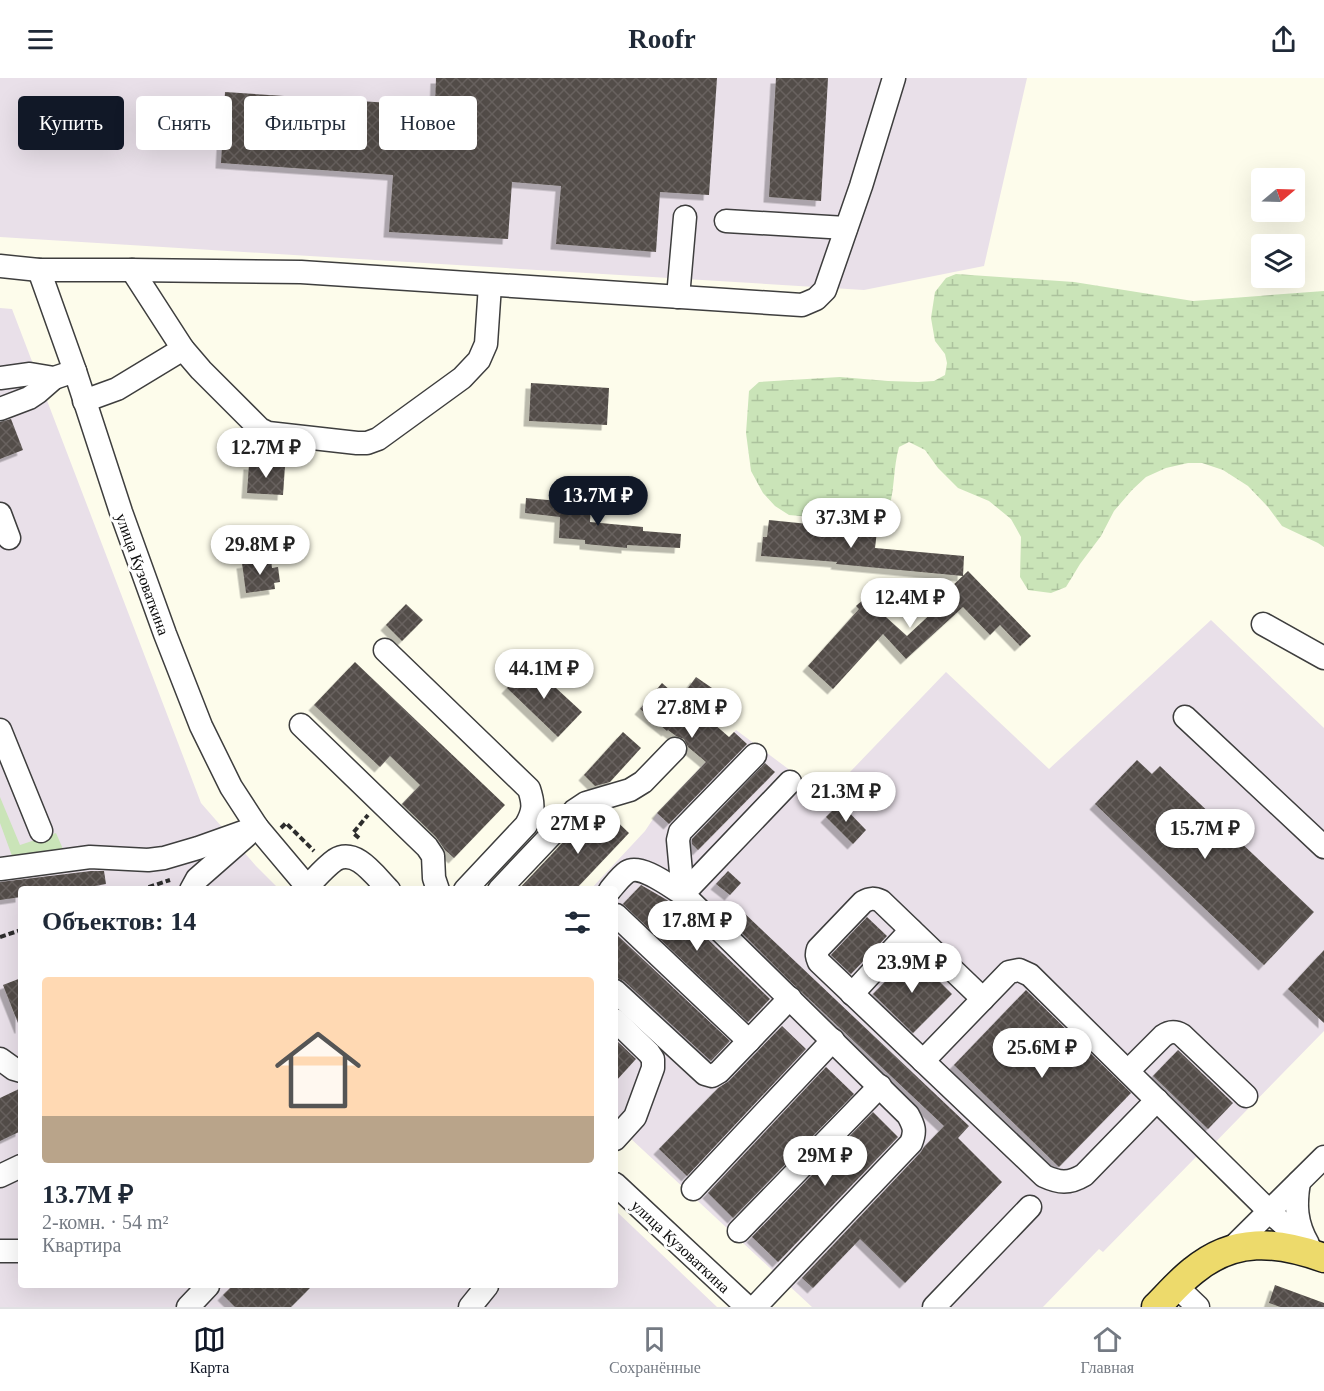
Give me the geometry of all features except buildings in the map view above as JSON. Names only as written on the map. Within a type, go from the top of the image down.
[{"type":"main road","points":[[1156,1307],[1176,1286],[1203,1264],[1231,1249],[1273,1245],[1289,1247],[1321,1257]]},
{"type":"street","points":[[0,266],[39,270],[301,272],[802,305],[816,299],[825,290],[861,186],[894,78]]},
{"type":"street","points":[[678,297],[685,217]]},
{"type":"street","points":[[726,221],[846,228]]},
{"type":"street","name":"улица Кузоваткина","points":[[39,270],[64,374],[84,401],[121,512],[201,726],[231,788],[261,833],[307,886]]},
{"type":"street","points":[[132,270],[183,348],[201,370],[260,429],[281,435],[357,443],[367,443],[378,439],[462,378],[479,360],[486,344],[490,285]]},
{"type":"street","points":[[84,401],[117,389],[183,348]]},
{"type":"street","points":[[0,378],[30,374],[64,374]]},
{"type":"street","points":[[0,409],[29,398],[64,374]]},
{"type":"street","points":[[0,514],[9,538]]},
{"type":"street","points":[[1263,624],[1324,658]]},
{"type":"street","points":[[386,650],[529,789],[533,800],[532,815],[526,825],[469,886]]},
{"type":"street","points":[[1185,717],[1324,847]]},
{"type":"street","points":[[301,725],[427,847],[433,856],[437,886]]},
{"type":"street","points":[[0,730],[41,831]]},
{"type":"street","points":[[503,886],[574,811],[586,803],[630,790],[643,782],[675,749]]},
{"type":"street","points":[[683,894],[678,840],[680,832],[755,755]]},
{"type":"street","points":[[683,894],[790,782]]},
{"type":"street","points":[[0,869],[90,857],[148,860],[164,858],[261,833]]},
{"type":"street","points":[[193,886],[197,879],[261,833]]},
{"type":"street","points":[[656,877],[679,851]]},
{"type":"street","points":[[311,886],[334,861],[350,856],[359,860],[385,886]]},
{"type":"street","points":[[614,886],[627,872],[638,869],[683,894],[908,1114],[914,1125],[911,1143],[754,1307]]},
{"type":"street","points":[[983,999],[876,898],[863,902],[818,949],[816,957],[819,962],[1044,1176],[1055,1181],[1075,1180],[1084,1175],[1157,1100]]},
{"type":"street","points":[[618,917],[749,1041]]},
{"type":"street","points":[[852,994],[911,930]]},
{"type":"street","points":[[923,1061],[1010,972],[1019,970],[1030,975],[1269,1211],[1321,1257]]},
{"type":"street","points":[[618,994],[705,1074],[712,1076],[719,1072],[790,998]]},
{"type":"street","points":[[618,1023],[650,1053],[653,1059],[653,1068],[635,1117],[618,1136]]},
{"type":"street","points":[[1128,1071],[1163,1036],[1169,1032],[1176,1032],[1182,1035],[1246,1096]]},
{"type":"street","points":[[693,1188],[833,1040]]},
{"type":"street","points":[[0,1059],[18,1070]]},
{"type":"street","points":[[739,1231],[879,1086]]},
{"type":"street","points":[[1231,1249],[1324,1157]]},
{"type":"street","points":[[0,1176],[18,1167]]},
{"type":"street","points":[[1299,1182],[1297,1219],[1301,1232],[1321,1257]]},
{"type":"street","name":"улица Кузоваткина","points":[[618,1187],[747,1307]]},
{"type":"street","points":[[934,1307],[1030,1208]]},
{"type":"street","points":[[0,1251],[18,1251]]},
{"type":"street","points":[[1176,1286],[1198,1307]]},
{"type":"street","points":[[188,1307],[206,1288]]},
{"type":"street","points":[[470,1307],[486,1288]]},
{"type":"path","points":[[345,838],[380,802]]},
{"type":"path","points":[[261,833],[286,823],[316,853]]},
{"type":"path","points":[[353,832],[361,841]]},
{"type":"path","points":[[0,937],[18,931]]},
{"type":"shaded area","points":[[0,78],[1027,78],[984,266],[864,290],[0,237]]},
{"type":"shaded area","points":[[0,308],[12,309],[201,803],[276,886],[18,886],[18,1288],[618,1288],[618,1213],[717,1307],[0,1307]]},
{"type":"shaded area","points":[[1211,620],[1324,728],[1324,1031],[1199,1159],[1196,1157],[1103,1252],[1099,1249],[1043,1307],[812,1307],[618,1127],[618,886],[594,886],[645,831],[657,813],[736,730],[826,797],[946,672],[1049,769]]},
{"type":"green space","points":[[956,274],[1074,282],[1193,301],[1324,291],[1324,547],[1282,526],[1248,486],[1223,470],[1202,463],[1188,463],[1166,468],[1146,477],[1114,511],[1101,536],[1066,587],[1051,593],[1028,590],[1020,577],[1021,537],[1011,519],[989,501],[958,488],[938,468],[925,450],[909,442],[899,447],[890,503],[887,513],[879,523],[789,515],[775,506],[763,493],[751,471],[746,433],[749,391],[759,382],[840,377],[918,382],[934,381],[945,375],[947,363],[945,354],[935,341],[931,318],[935,292],[946,278]]},
{"type":"green space","points":[[0,797],[20,845],[56,833],[63,849],[12,856],[0,823]]}]
